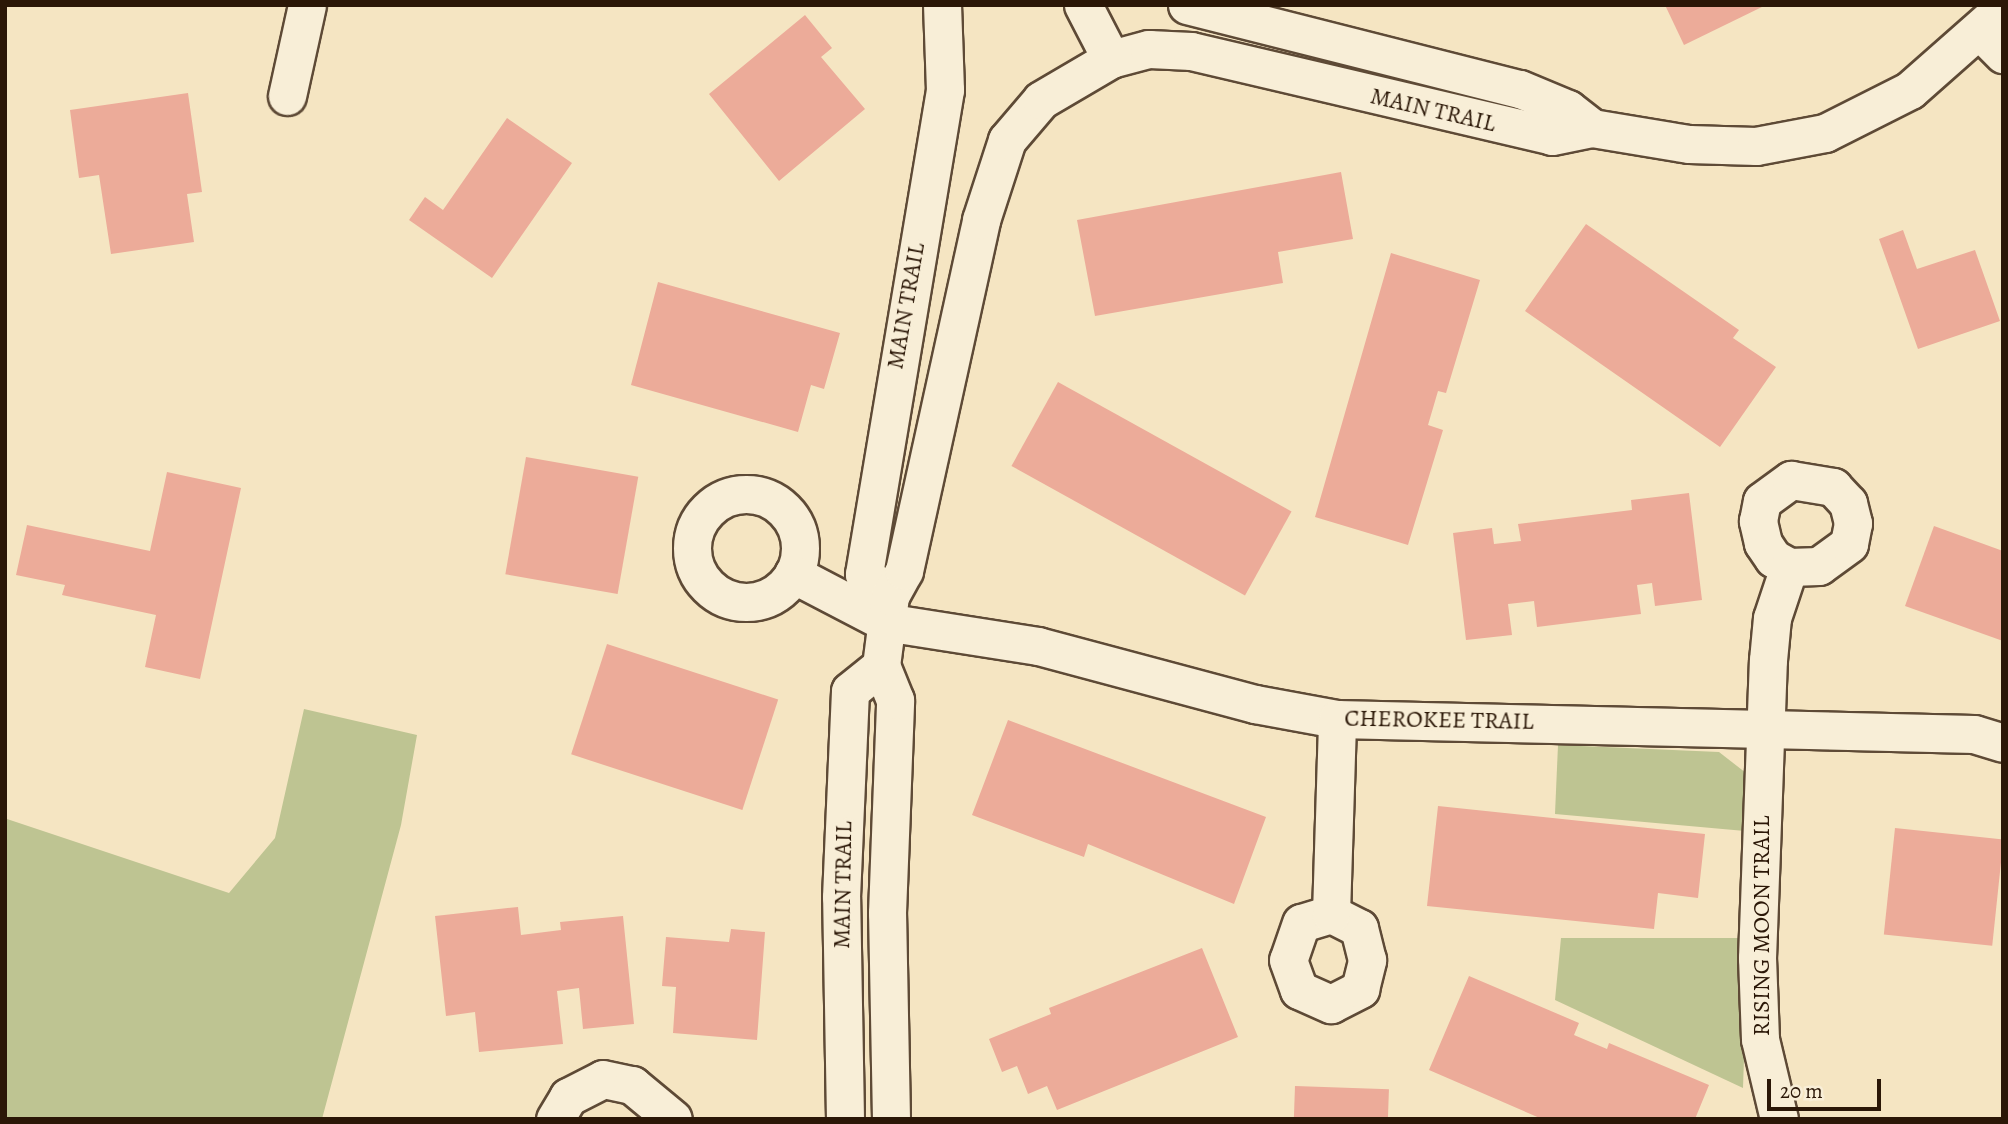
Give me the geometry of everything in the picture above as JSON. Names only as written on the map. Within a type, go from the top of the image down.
[{"type":"street","points":[[287,96],[307,5]]},
{"type":"street","name":"MAIN TRAIL","points":[[888,609],[863,573],[893,378],[945,90],[942,5]]},
{"type":"street","points":[[1083,5],[1111,59]]},
{"type":"street","name":"MAIN TRAIL","points":[[1187,5],[1520,89],[1568,109],[1592,128]]},
{"type":"street","name":"MAIN TRAIL","points":[[891,1119],[887,914],[895,700],[881,666],[888,609],[904,571],[981,220],[1007,139],[1041,100],[1111,59],[1149,49],[1191,51],[1552,136],[1592,128],[1689,144],[1790,142],[1825,133],[1910,90],[1995,31]]},
{"type":"street","points":[[893,378],[945,390]]},
{"type":"street","name":"RISING MOON TRAIL","points":[[1779,1119],[1760,1039],[1757,972],[1765,730],[1772,618],[1789,567]]},
{"type":"street","points":[[793,574],[888,609]]},
{"type":"street","name":"CHEROKEE TRAIL","points":[[888,609],[1255,704],[1337,719],[1973,734],[2003,743]]},
{"type":"street","name":"MAIN TRAIL","points":[[845,1119],[841,897],[850,691],[881,666]]},
{"type":"street","points":[[1331,914],[1337,719]]},
{"type":"street","points":[[555,1119],[569,1097],[603,1079],[632,1085],[673,1119]]},
{"type":"green space","points":[[304,709],[417,735],[401,825],[322,1119],[5,1119],[7,819],[229,893],[275,838]]},
{"type":"green space","points":[[1558,745],[1719,752],[1746,773],[1745,831],[1555,814]]},
{"type":"green space","points":[[1561,938],[1748,938],[1743,1088],[1555,1000]]},
{"type":"building","points":[[1665,5],[1766,5],[1684,45]]},
{"type":"building","points":[[805,15],[832,48],[821,57],[865,109],[779,181],[709,94]]},
{"type":"building","points":[[188,93],[202,192],[187,194],[194,242],[111,254],[99,175],[79,178],[70,110]]},
{"type":"building","points":[[507,118],[572,163],[492,278],[409,220],[425,197],[443,210]]},
{"type":"building","points":[[1341,172],[1353,239],[1278,252],[1283,283],[1095,316],[1077,220]]},
{"type":"building","points":[[1586,224],[1739,330],[1733,338],[1776,367],[1720,447],[1525,311]]},
{"type":"building","points":[[1903,230],[1917,269],[1975,250],[2000,321],[1918,349],[1879,239]]},
{"type":"building","points":[[1391,253],[1480,280],[1446,393],[1438,391],[1428,425],[1443,430],[1408,545],[1315,517]]},
{"type":"building","points":[[658,282],[840,333],[824,389],[811,385],[798,432],[631,385]]},
{"type":"building","points":[[1058,382],[1292,511],[1245,595],[1011,466]]},
{"type":"building","points":[[526,457],[638,477],[618,594],[505,574]]},
{"type":"building","points":[[167,472],[241,488],[200,679],[145,667],[156,615],[62,595],[65,585],[16,575],[27,525],[150,551]]},
{"type":"building","points":[[1689,493],[1702,600],[1655,606],[1652,583],[1637,585],[1641,614],[1537,627],[1534,601],[1508,604],[1512,635],[1466,640],[1453,533],[1492,528],[1494,544],[1521,541],[1518,524],[1632,510],[1631,500]]},
{"type":"building","points":[[1934,526],[2003,551],[2003,641],[1905,606]]},
{"type":"building","points":[[607,644],[778,700],[742,810],[571,754]]},
{"type":"building","points":[[1008,720],[1266,817],[1234,904],[1088,844],[1084,857],[972,815]]},
{"type":"building","points":[[1438,806],[1705,834],[1698,898],[1658,893],[1654,929],[1427,906]]},
{"type":"building","points":[[1895,828],[2003,839],[1992,946],[1884,934]]},
{"type":"building","points":[[518,907],[521,935],[561,930],[560,922],[623,916],[634,1024],[583,1029],[579,988],[557,991],[563,1044],[479,1052],[475,1012],[446,1016],[435,916]]},
{"type":"building","points":[[731,929],[765,932],[757,1040],[673,1033],[676,987],[662,986],[666,937],[729,942]]},
{"type":"building","points":[[1202,948],[1238,1037],[1057,1110],[1047,1086],[1028,1094],[1017,1066],[1002,1072],[989,1039],[1051,1014],[1049,1008]]},
{"type":"building","points":[[1469,976],[1579,1023],[1574,1035],[1607,1049],[1609,1043],[1709,1085],[1695,1119],[1542,1119],[1429,1070]]},
{"type":"building","points":[[1295,1086],[1389,1089],[1388,1119],[1294,1119]]}]
